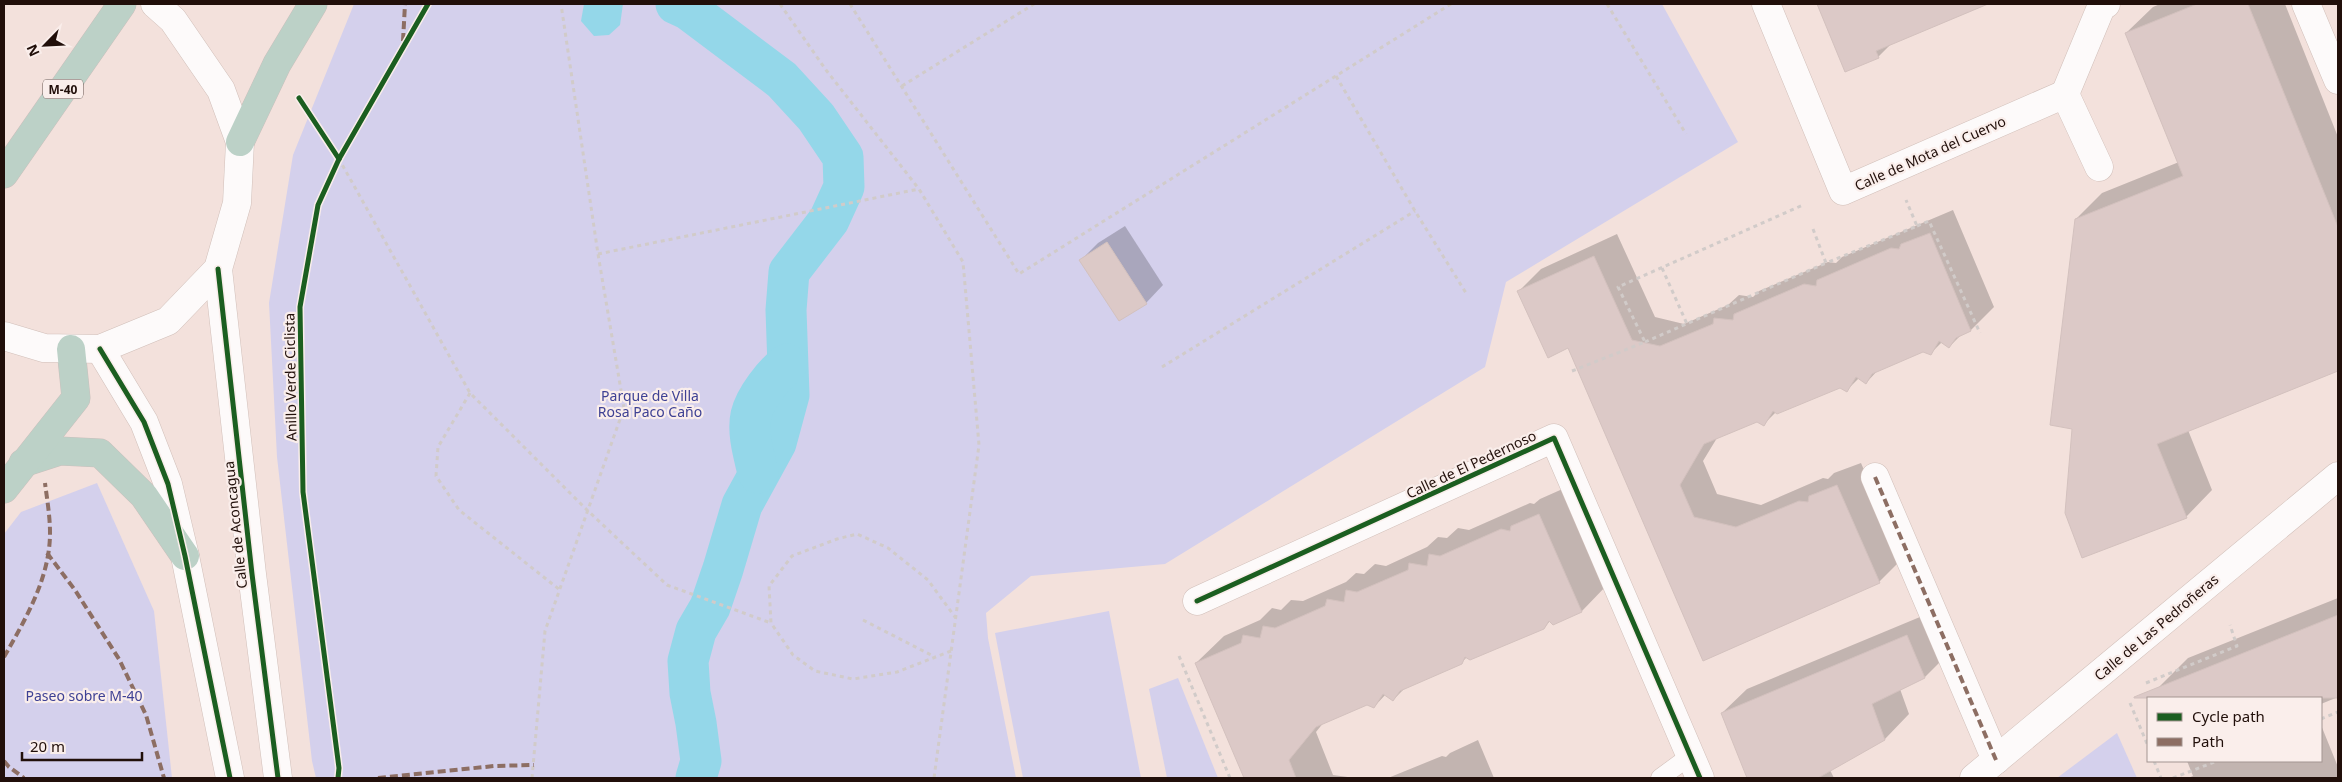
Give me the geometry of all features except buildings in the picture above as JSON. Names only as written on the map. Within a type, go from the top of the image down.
[{"type":"highway","name":"M-40","points":[[4,174],[122,4]]},
{"type":"highway","points":[[240,142],[277,64],[312,4]]},
{"type":"highway","points":[[4,489],[76,398],[71,349]]},
{"type":"highway","points":[[23,463],[60,451],[100,453],[144,496],[185,556]]},
{"type":"street","points":[[4,336],[44,348],[100,349],[168,321],[218,269],[237,203],[240,142],[221,90],[173,20],[155,4]]},
{"type":"street","name":"Calle de Mota del Cuervo","points":[[1766,4],[1843,192],[2065,94]]},
{"type":"street","points":[[2099,167],[2065,94],[2102,5],[2106,4]]},
{"type":"street","points":[[2306,4],[2338,80]]},
{"type":"street","name":"Calle de Aconcagua","points":[[218,269],[252,574],[278,778]]},
{"type":"street","points":[[100,349],[144,422],[168,484],[185,556],[230,778]]},
{"type":"street","name":"Calle de El Pedernoso","points":[[1197,601],[1554,438],[1695,767]]},
{"type":"street","name":"Calle de Las Pedroñeras","points":[[1974,778],[2338,476]]},
{"type":"street","points":[[1875,477],[1996,760]]},
{"type":"lane","points":[[1660,778],[1695,767]]},
{"type":"path","points":[[532,778],[545,631],[624,408],[598,254],[561,4]]},
{"type":"path","points":[[780,4],[826,70],[919,189],[963,262],[979,445],[934,778]]},
{"type":"path","points":[[850,4],[1019,274],[1452,4]]},
{"type":"path","points":[[902,86],[1034,4]]},
{"type":"path","points":[[1607,4],[1686,134]]},
{"type":"path","points":[[1336,76],[1415,211],[1466,292]]},
{"type":"path","points":[[299,98],[339,159],[470,393],[587,510],[667,585],[771,623]]},
{"type":"path","points":[[335,168],[344,151]]},
{"type":"path","points":[[598,254],[919,189]]},
{"type":"path","points":[[1902,192],[1917,226]]},
{"type":"path","points":[[1645,342],[1618,287],[1803,205]]},
{"type":"path","points":[[1162,367],[1415,211]]},
{"type":"path","points":[[1572,371],[1645,342],[1826,263],[1929,221],[1980,333]]},
{"type":"path","points":[[1813,229],[1826,263]]},
{"type":"path","points":[[1662,268],[1687,324]]},
{"type":"path","points":[[470,393],[438,447],[436,476],[459,510],[560,590]]},
{"type":"path","points":[[951,652],[898,672],[853,679],[815,671],[793,655],[771,623],[769,586],[792,556],[837,539],[857,534],[888,548],[928,580],[955,617]]},
{"type":"path","points":[[863,620],[935,657]]},
{"type":"path","points":[[2146,683],[2237,646],[2230,625]]},
{"type":"path","points":[[1179,656],[1230,778]]},
{"type":"path","points":[[2130,702],[2147,744]]},
{"type":"path","points":[[2322,719],[2338,712]]},
{"type":"path","points":[[2154,762],[2161,778]]},
{"type":"path","points":[[2173,778],[2214,762]]},
{"type":"green space","name":"Parque de Villa Rosa Paco Caño","points":[[354,4],[1662,4],[1738,142],[1506,282],[1485,367],[1165,564],[1031,576],[986,613],[988,638],[1016,778],[316,778],[312,761],[277,457],[269,303],[293,155]]},
{"type":"green space","name":"Paseo sobre M-40","points":[[97,483],[154,611],[172,778],[4,778],[4,534],[21,512]]},
{"type":"green space","points":[[1109,611],[1141,778],[1023,778],[995,633]]},
{"type":"green space","points":[[1178,678],[1218,778],[1167,778],[1149,689]]},
{"type":"green space","points":[[2117,733],[2137,778],[2057,778]]},
{"type":"water","points":[[584,4],[623,4],[620,25],[609,35],[594,36],[581,21]]},
{"type":"waterway","points":[[676,4],[689,10],[782,80],[816,117],[843,157],[844,187],[829,220],[789,272],[786,310],[789,395],[776,443],[742,505],[710,607],[696,631],[688,661],[690,693],[701,761],[696,778]]},
{"type":"waterway","points":[[758,473],[750,437],[751,415],[756,401],[776,374],[787,364]]},
{"type":"marked path","points":[[403,41],[405,4]]},
{"type":"marked path","points":[[1875,477],[1996,760]]},
{"type":"marked path","points":[[4,657],[35,598],[46,566],[50,533],[45,483]]},
{"type":"marked path","points":[[47,553],[75,590],[119,659],[146,715],[164,778]]},
{"type":"marked path","points":[[4,761],[24,778]]},
{"type":"marked path","points":[[378,778],[494,766],[534,765]]},
{"type":"cycle path","name":"Anillo Verde Ciclista","points":[[338,778],[339,768],[303,492],[300,307],[318,205],[339,159],[428,4]]},
{"type":"cycle path","points":[[299,98],[339,159]]},
{"type":"cycle path","points":[[218,269],[252,574],[278,778]]},
{"type":"cycle path","points":[[100,349],[144,422],[168,484],[185,556],[230,778]]},
{"type":"cycle path","points":[[1197,601],[1554,438],[1700,778]]}]
